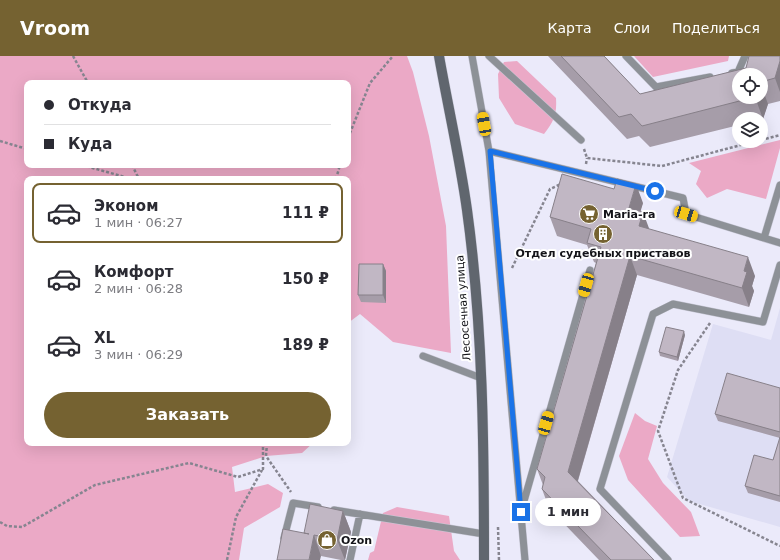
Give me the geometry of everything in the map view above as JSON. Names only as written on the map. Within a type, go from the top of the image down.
[{"type":"street","name":"Лесосечная улица","points":[[439,56],[467,210],[481,378],[484,560]]},
{"type":"lane","points":[[472,56],[490,151],[525,560]]},
{"type":"lane","points":[[489,56],[581,140]]},
{"type":"lane","points":[[626,56],[656,87],[738,72],[745,56]]},
{"type":"lane","points":[[490,151],[683,198],[686,214],[780,243]]},
{"type":"lane","points":[[764,238],[780,185]]},
{"type":"lane","points":[[668,560],[600,489],[653,314],[673,304],[763,322],[780,265]]},
{"type":"lane","points":[[521,512],[590,270]]},
{"type":"lane","points":[[423,356],[481,378]]},
{"type":"lane","points":[[283,546],[293,503],[484,534]]},
{"type":"lane","points":[[350,560],[360,514]]},
{"type":"path","points":[[73,56],[86,80]]},
{"type":"path","points":[[351,130],[370,82],[393,56]]},
{"type":"path","points":[[768,138],[780,135]]},
{"type":"path","points":[[581,140],[587,158],[662,166],[732,147]]},
{"type":"path","points":[[0,141],[24,148]]},
{"type":"path","points":[[93,168],[121,176]]},
{"type":"path","points":[[512,274],[512,266],[550,189],[563,183]]},
{"type":"path","points":[[717,313],[678,370],[658,431],[683,498],[780,546]]},
{"type":"path","points":[[227,560],[236,517],[263,469],[263,446]]},
{"type":"path","points":[[267,446],[266,456],[300,504]]},
{"type":"path","points":[[0,522],[7,526],[22,528],[95,485],[189,463],[238,477],[263,469]]},
{"type":"shaded area","points":[[0,56],[407,56],[413,72],[429,136],[446,226],[451,353],[393,342],[360,314],[351,321],[351,176],[24,176],[24,446],[310,446],[302,453],[266,456],[232,467],[235,492],[268,484],[283,493],[280,507],[244,528],[239,560],[0,560]]},
{"type":"shaded area","points":[[634,56],[729,56],[728,61],[653,77]]},
{"type":"shaded area","points":[[517,61],[556,98],[554,117],[544,134],[515,124],[499,98],[498,74],[504,62]]},
{"type":"shaded area","points":[[780,140],[780,148],[766,199],[727,189],[707,198],[696,184],[701,171],[689,163],[748,148],[768,148],[768,143]]},
{"type":"shaded area","points":[[780,308],[780,527],[689,501],[667,477],[713,324],[771,340]]},
{"type":"shaded area","points":[[635,413],[645,421],[657,426],[648,459],[663,483],[691,512],[700,536],[680,537],[628,480],[619,456]]},
{"type":"shaded area","points":[[397,507],[449,516],[454,551],[460,560],[368,560],[370,553],[374,551],[383,513]]},
{"type":"building","points":[[561,56],[604,56],[640,94],[732,71],[732,103],[642,126],[631,114],[619,117]]},
{"type":"building","points":[[749,56],[780,56],[775,78],[768,80],[768,68],[746,68]]},
{"type":"building","points":[[562,174],[614,189],[617,179],[636,184],[629,208],[643,212],[639,226],[748,257],[744,271],[747,272],[742,288],[630,256],[568,472],[654,560],[611,560],[542,489],[545,477],[537,469],[601,247],[587,243],[591,229],[550,217]]},
{"type":"building","points":[[359,264],[383,264],[383,295],[358,295]]},
{"type":"building","points":[[666,327],[684,331],[677,357],[659,352]]},
{"type":"building","points":[[727,373],[780,388],[780,432],[715,414]]},
{"type":"building","points":[[780,437],[780,496],[745,486],[754,455],[773,460]]},
{"type":"building","points":[[310,504],[343,511],[337,540],[314,535],[309,560],[277,560],[283,529],[309,534],[304,533]]},
{"type":"place","name":"Maria-ra","points":[[589,214]]},
{"type":"place","name":"Отдел судебных приставов","points":[[603,234]]},
{"type":"place","name":"Ozon","points":[[327,540]]},
{"type":"route","points":[[521,512],[490,151],[655,191]]}]
